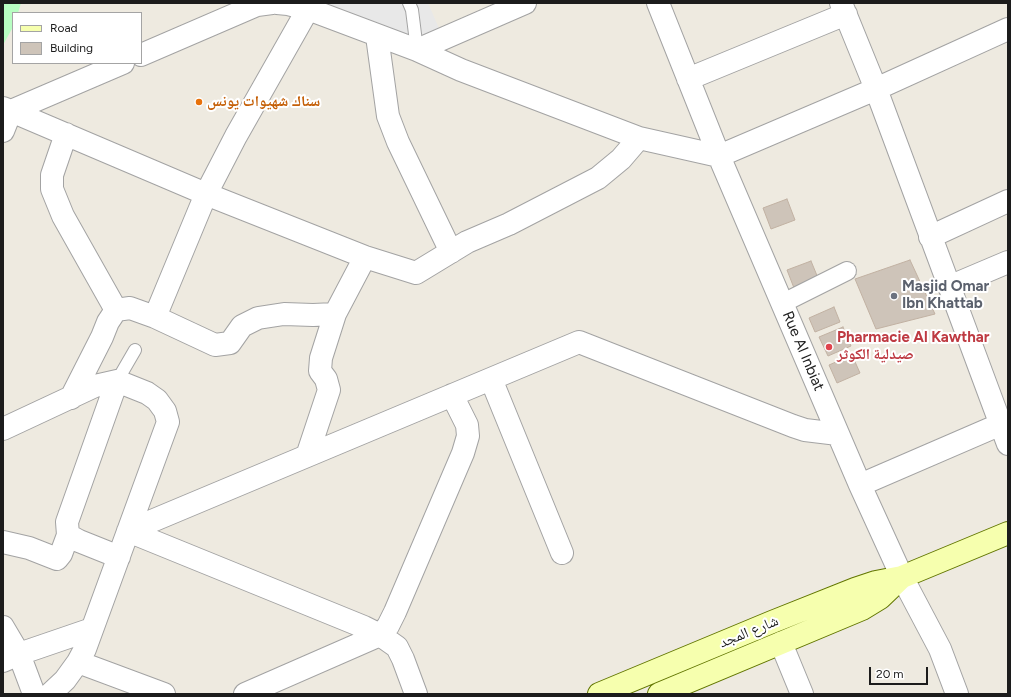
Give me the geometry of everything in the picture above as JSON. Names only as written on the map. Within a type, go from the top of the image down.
[{"type":"main road","name":"شارع المجد","points":[[599,694],[772,622],[869,584],[902,577],[1008,533]]},
{"type":"main road","name":"شارع المجد","points":[[659,694],[862,609],[880,598],[902,577]]},
{"type":"street","points":[[142,55],[256,5],[272,3]]},
{"type":"street","points":[[278,3],[311,6],[377,36],[417,50],[461,70],[639,138],[719,156],[876,89],[1008,29]]},
{"type":"street","points":[[417,50],[525,3]]},
{"type":"street","name":"Rue Al Inbiat","points":[[658,3],[719,156],[860,485],[902,577],[940,649],[950,692]]},
{"type":"street","points":[[155,317],[206,194],[236,136],[311,6]]},
{"type":"street","points":[[688,79],[843,9],[876,89],[949,287],[1006,430],[860,485]]},
{"type":"street","points":[[377,36],[388,116],[398,142],[451,252]]},
{"type":"street","points":[[7,110],[121,64]]},
{"type":"street","points":[[7,110],[206,194],[365,257],[416,273],[467,242],[531,214],[598,178],[621,159],[639,138]]},
{"type":"street","points":[[3,131],[7,110]]},
{"type":"street","points":[[66,134],[52,175],[52,189],[64,216],[116,310]]},
{"type":"street","points":[[930,237],[1008,201]]},
{"type":"street","points":[[307,456],[329,390],[326,379],[320,371],[321,358],[335,314],[365,257]]},
{"type":"street","points":[[949,287],[1008,262]]},
{"type":"street","points":[[783,303],[846,271]]},
{"type":"street","points":[[71,398],[108,322],[116,310],[130,308],[155,317],[215,346],[230,343],[242,326],[258,318],[284,314],[335,314]]},
{"type":"street","points":[[128,531],[579,342],[793,426],[838,434]]},
{"type":"street","points":[[491,379],[562,553]]},
{"type":"street","points":[[3,542],[29,548],[57,559],[62,554],[68,535],[67,522],[117,381]]},
{"type":"street","points":[[3,429],[95,386],[117,381],[147,393],[157,400],[165,411],[168,422],[85,649],[65,680],[50,694]]},
{"type":"street","points":[[245,694],[380,636],[388,626],[465,448],[468,436],[467,425],[452,395]]},
{"type":"street","points":[[128,531],[364,627],[380,636],[397,647],[403,658],[416,694]]},
{"type":"street","points":[[68,535],[119,558]]},
{"type":"street","points":[[3,627],[11,658],[34,694]]},
{"type":"street","points":[[11,658],[92,629]]},
{"type":"street","points":[[781,643],[802,694]]},
{"type":"street","points":[[78,662],[164,694]]},
{"type":"lane","points":[[409,3],[412,10],[417,50]]},
{"type":"lane","points":[[117,381],[135,350]]},
{"type":"green space","points":[[3,3],[21,3],[18,12],[12,12],[12,29],[3,45]]},
{"type":"shaded area","points":[[315,3],[428,3],[448,49]]},
{"type":"building","points":[[787,199],[795,220],[771,229],[763,208]]},
{"type":"building","name":"Masjid Omar Ibn Khattab","points":[[910,260],[935,314],[876,329],[855,279]]},
{"type":"building","points":[[811,261],[818,278],[794,288],[787,270]]},
{"type":"building","points":[[834,307],[840,322],[815,332],[809,318]]},
{"type":"building","points":[[843,327],[851,346],[828,356],[819,337]]},
{"type":"building","points":[[852,355],[860,373],[837,383],[829,365]]},
{"type":"place","name":"سناك شهيوات يونس","points":[[199,102]]},
{"type":"place","name":"Masjid Omar Ibn Khattab","points":[[894,296]]},
{"type":"place","name":"Pharmacie Al Kawthar صيدلية الكوثر","points":[[829,347]]}]
